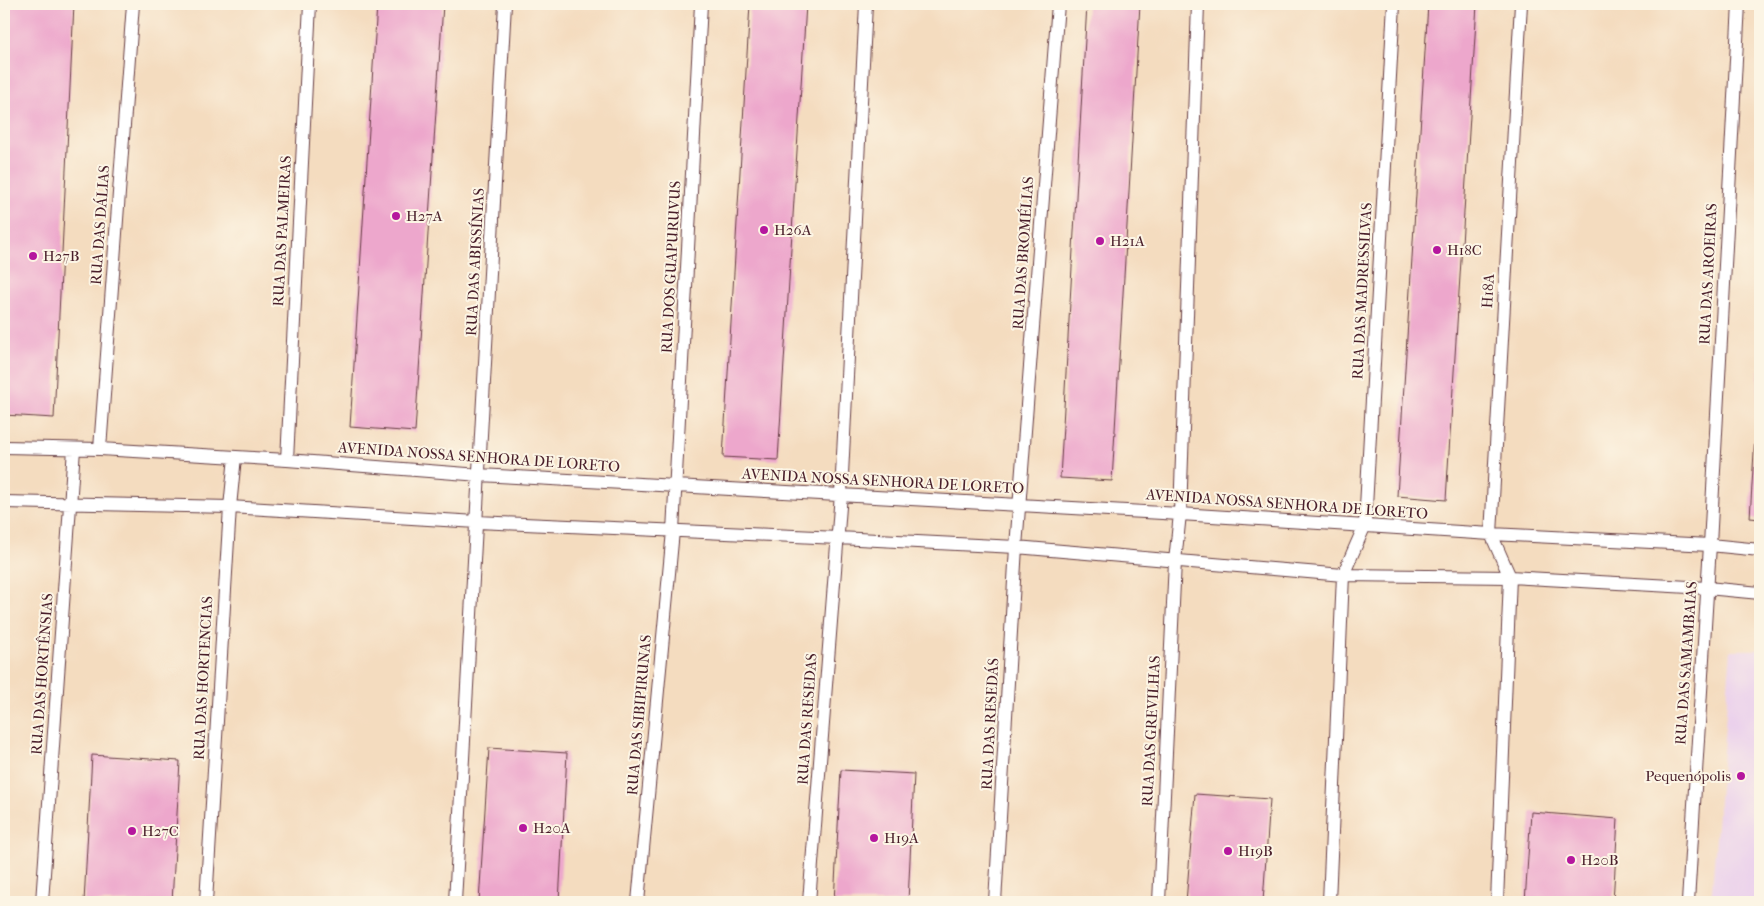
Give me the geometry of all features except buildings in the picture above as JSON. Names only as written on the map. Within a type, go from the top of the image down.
[{"type":"lane","name":"RUA DAS DÁLIAS","points":[[100,449],[133,4]]},
{"type":"lane","name":"RUA DAS PALMEIRAS","points":[[287,460],[310,4]]},
{"type":"lane","name":"RUA DAS ABISSÍNIAS","points":[[455,902],[506,4]]},
{"type":"lane","name":"RUA DOS GUAPURUVUS","points":[[673,531],[702,4]]},
{"type":"lane","name":"RUA DAS RESEDAS","points":[[809,902],[841,494],[866,4]]},
{"type":"lane","name":"RUA DAS BROMÉLIAS","points":[[1016,548],[1058,4]]},
{"type":"lane","points":[[1175,561],[1180,514],[1198,4]]},
{"type":"lane","name":"RUA DAS MADRESSILVAS","points":[[1343,575],[1365,525],[1394,4]]},
{"type":"lane","name":"H18A","points":[[1510,577],[1491,534],[1521,4]]},
{"type":"lane","name":"RUA DAS AROEIRAS","points":[[1710,546],[1738,4]]},
{"type":"lane","name":"AVENIDA NOSSA SENHORA DE LORETO","points":[[4,447],[100,449],[287,460],[480,475],[841,494],[1760,550]]},
{"type":"lane","name":"RUA DAS HORTÊNSIAS","points":[[42,902],[74,449]]},
{"type":"lane","name":"RUA DAS HORTENCIAS","points":[[206,902],[230,507],[235,457]]},
{"type":"lane","points":[[4,502],[230,507],[477,522],[838,538],[1016,548],[1343,575],[1510,577],[1707,588],[1760,593]]},
{"type":"lane","name":"RUA DAS SIBIPIRUNAS","points":[[638,902],[673,531]]},
{"type":"lane","name":"RUA DAS SAMAMBAIAS","points":[[1688,902],[1710,546]]},
{"type":"lane","name":"RUA DAS RESEDÁS","points":[[995,902],[1016,548]]},
{"type":"lane","name":"RUA DAS GREVILHAS","points":[[1159,902],[1175,561]]},
{"type":"lane","points":[[1329,902],[1343,575]]},
{"type":"lane","points":[[1497,902],[1510,577]]},
{"type":"shaded area","name":"Pequenópolis","points":[[1731,650],[1760,650],[1760,902],[1711,902]]},
{"type":"place","name":"H27A","points":[[396,216]]},
{"type":"place","name":"H26A","points":[[764,230]]},
{"type":"place","name":"H21A","points":[[1100,241]]},
{"type":"place","name":"H18C","points":[[1437,250]]},
{"type":"place","name":"H27B","points":[[33,256]]},
{"type":"place","name":"Pequenópolis","points":[[1741,776]]},
{"type":"place","name":"H20A","points":[[523,828]]},
{"type":"place","name":"H27C","points":[[132,831]]},
{"type":"place","name":"H19A","points":[[874,838]]},
{"type":"place","name":"H19B","points":[[1228,851]]},
{"type":"place","name":"H20B","points":[[1571,860]]}]
